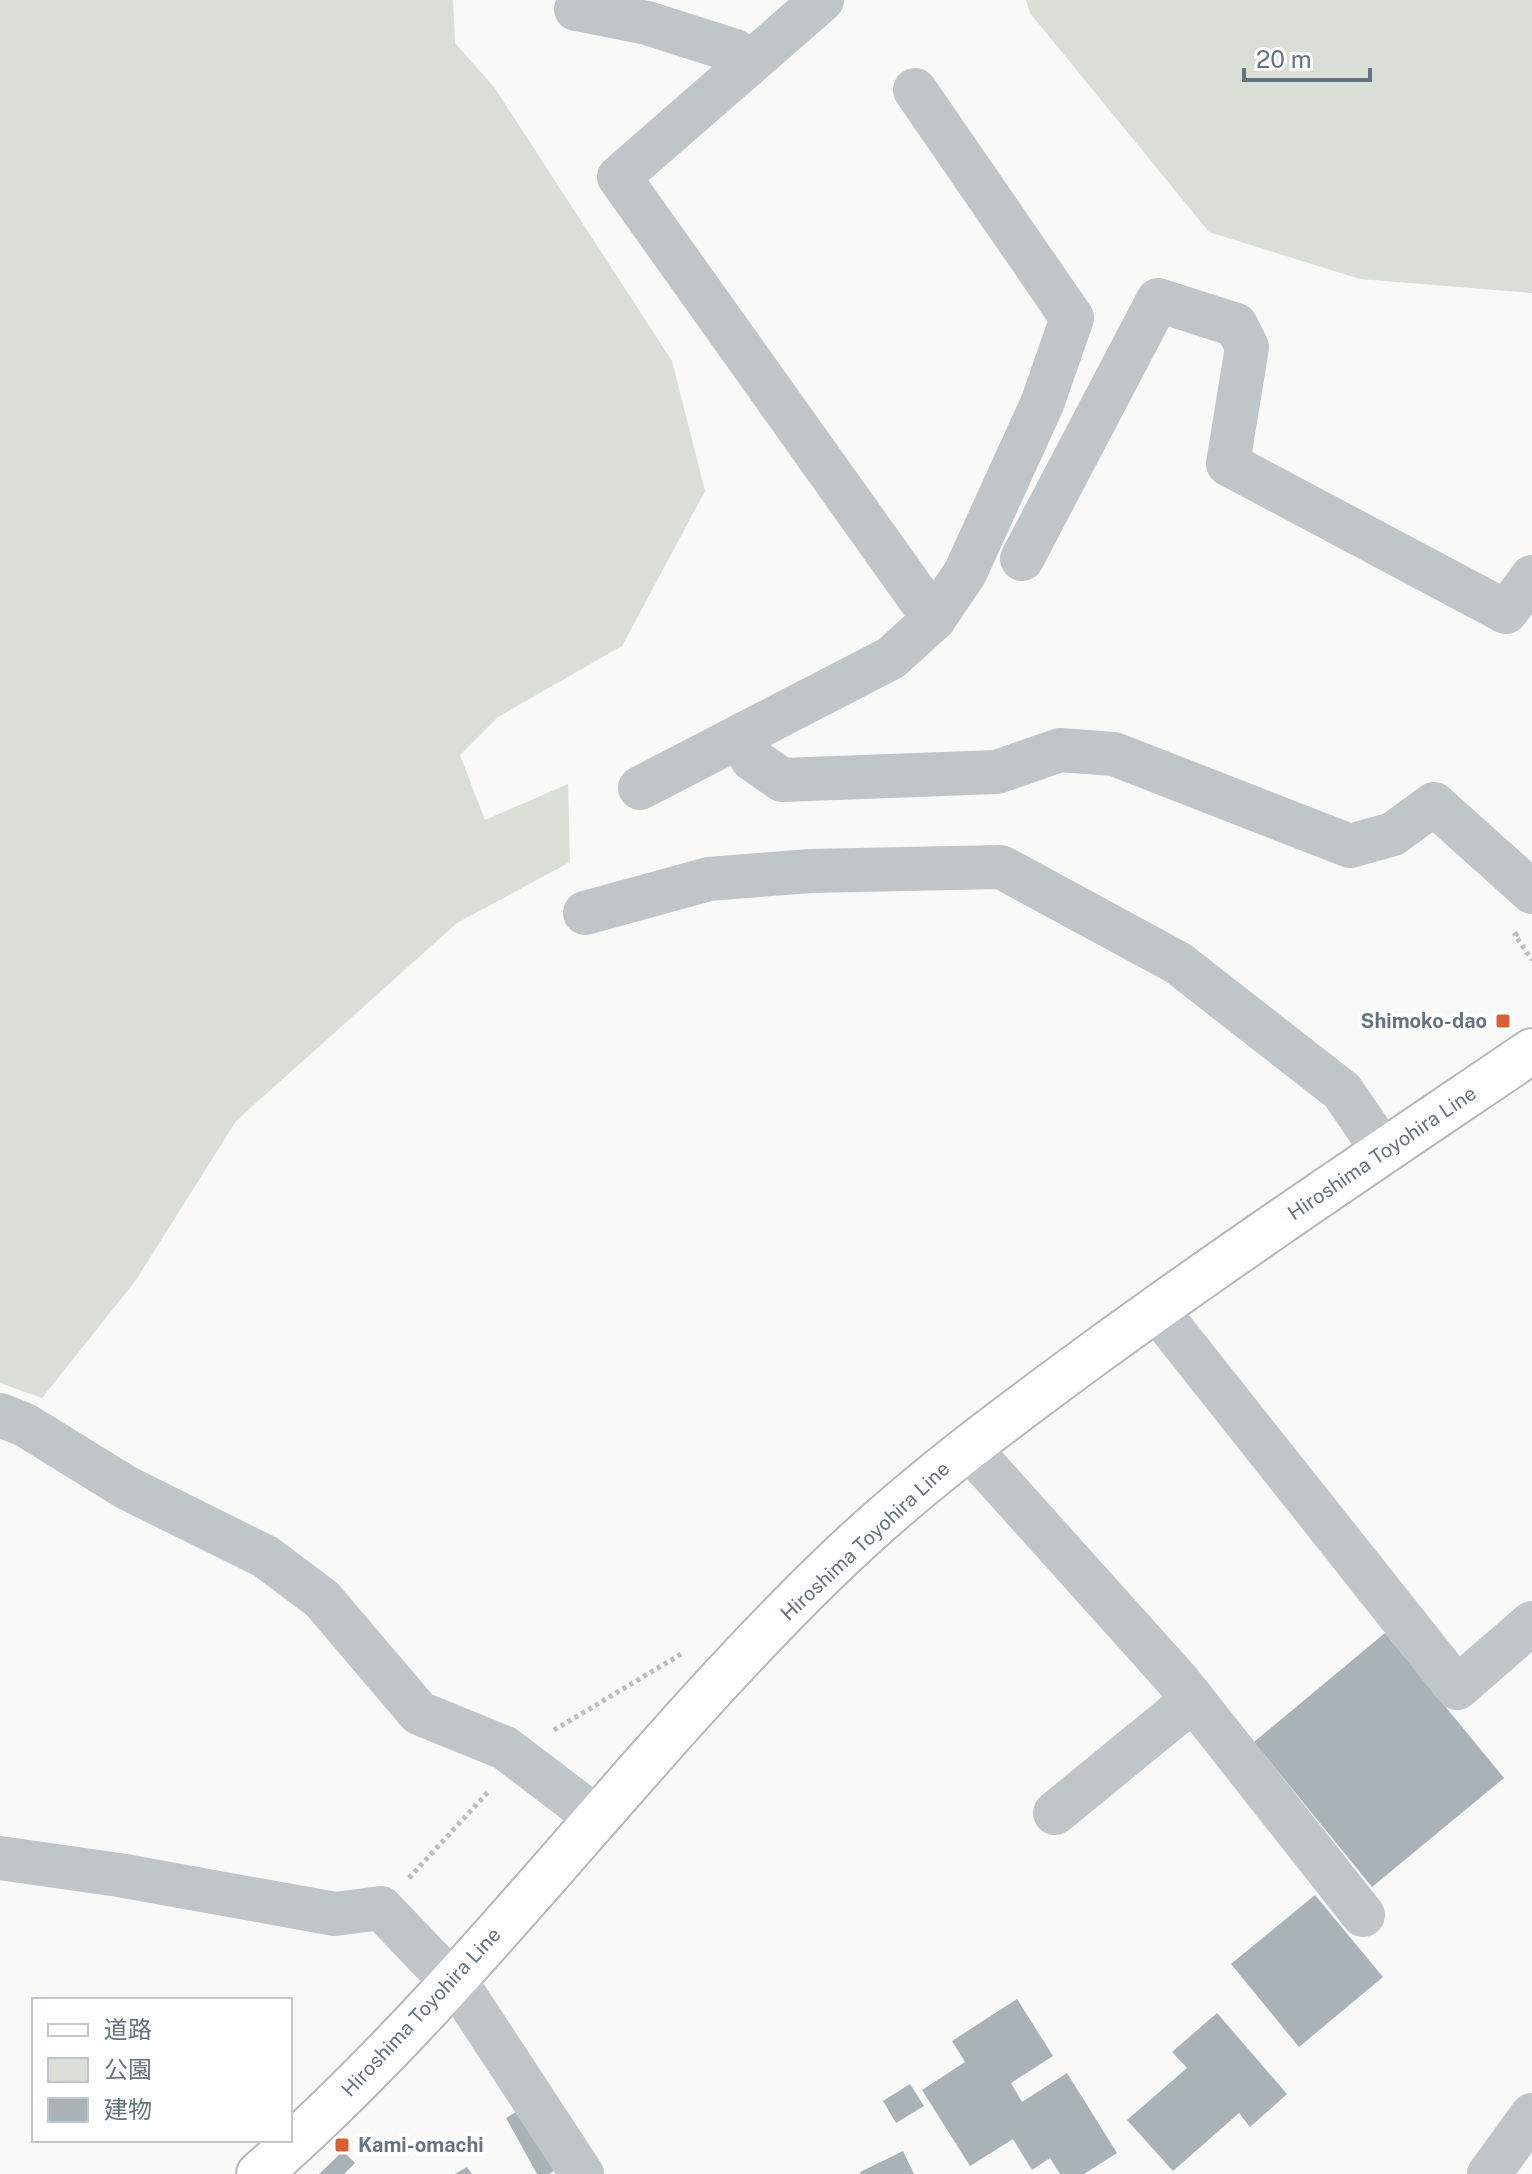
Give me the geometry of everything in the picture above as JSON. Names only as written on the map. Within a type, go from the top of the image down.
[{"type":"main road","name":"Hiroshima Toyohira Line","points":[[259,2174],[366,2075],[453,1982],[682,1720],[830,1567],[968,1447],[1156,1309],[1532,1051]]},
{"type":"street","points":[[822,0],[619,177],[934,619]]},
{"type":"street","points":[[576,9],[647,23],[706,41],[735,51],[748,64]]},
{"type":"street","points":[[640,788],[891,658],[934,619],[965,573],[1042,404],[1072,318],[915,90]]},
{"type":"street","points":[[1022,559],[1158,300],[1236,325],[1247,347],[1228,464],[1506,612],[1532,577]]},
{"type":"street","points":[[744,734],[752,759],[782,780],[997,772],[1060,750],[1114,754],[1350,846],[1393,834],[1434,804],[1528,910]]},
{"type":"street","points":[[585,913],[709,879],[810,871],[1001,867],[1178,963],[1342,1091],[1384,1152]]},
{"type":"street","points":[[1156,1309],[1457,1688],[1532,1623]]},
{"type":"street","points":[[0,1415],[25,1425],[127,1488],[266,1557],[322,1599],[419,1713],[505,1748],[597,1818]]},
{"type":"street","points":[[968,1447],[1193,1700],[1363,1915]]},
{"type":"street","points":[[1055,1813],[1193,1700]]},
{"type":"street","points":[[0,1858],[119,1875],[335,1914],[381,1908],[466,1997],[582,2174]]},
{"type":"street","points":[[1489,2174],[1532,2115]]},
{"type":"path","points":[[1528,910],[1515,935],[1532,960]]},
{"type":"green space","points":[[0,0],[453,0],[455,43],[494,87],[672,361],[705,491],[622,646],[498,717],[460,755],[485,820],[568,784],[570,862],[457,923],[236,1121],[136,1280],[42,1398],[0,1383]]},
{"type":"green space","points":[[1026,0],[1532,0],[1532,293],[1360,279],[1209,232],[1030,13]]},
{"type":"building","points":[[1385,1633],[1504,1778],[1372,1887],[1254,1742]]},
{"type":"building","points":[[1315,1895],[1383,1977],[1299,2047],[1231,1964]]},
{"type":"building","points":[[1017,1999],[1053,2056],[1011,2083],[1022,2102],[1067,2073],[1117,2153],[1084,2174],[1060,2174],[1050,2158],[1032,2170],[1013,2139],[970,2166],[922,2090],[965,2062],[952,2041]]},
{"type":"building","points":[[1217,2013],[1287,2094],[1250,2127],[1239,2113],[1173,2171],[1127,2120],[1187,2068],[1172,2052]]},
{"type":"building","points":[[910,2084],[924,2106],[896,2123],[883,2101]]},
{"type":"building","points":[[526,2106],[562,2166],[549,2174],[537,2174],[506,2118]]},
{"type":"building","points":[[343,2151],[355,2163],[344,2174],[319,2174]]},
{"type":"building","points":[[903,2151],[914,2174],[861,2174],[860,2172]]},
{"type":"building","points":[[467,2167],[472,2174],[455,2174]]},
{"type":"place","name":"Shimoko-dao","points":[[1503,1021]]},
{"type":"place","name":"Kami-omachi","points":[[342,2145]]}]
